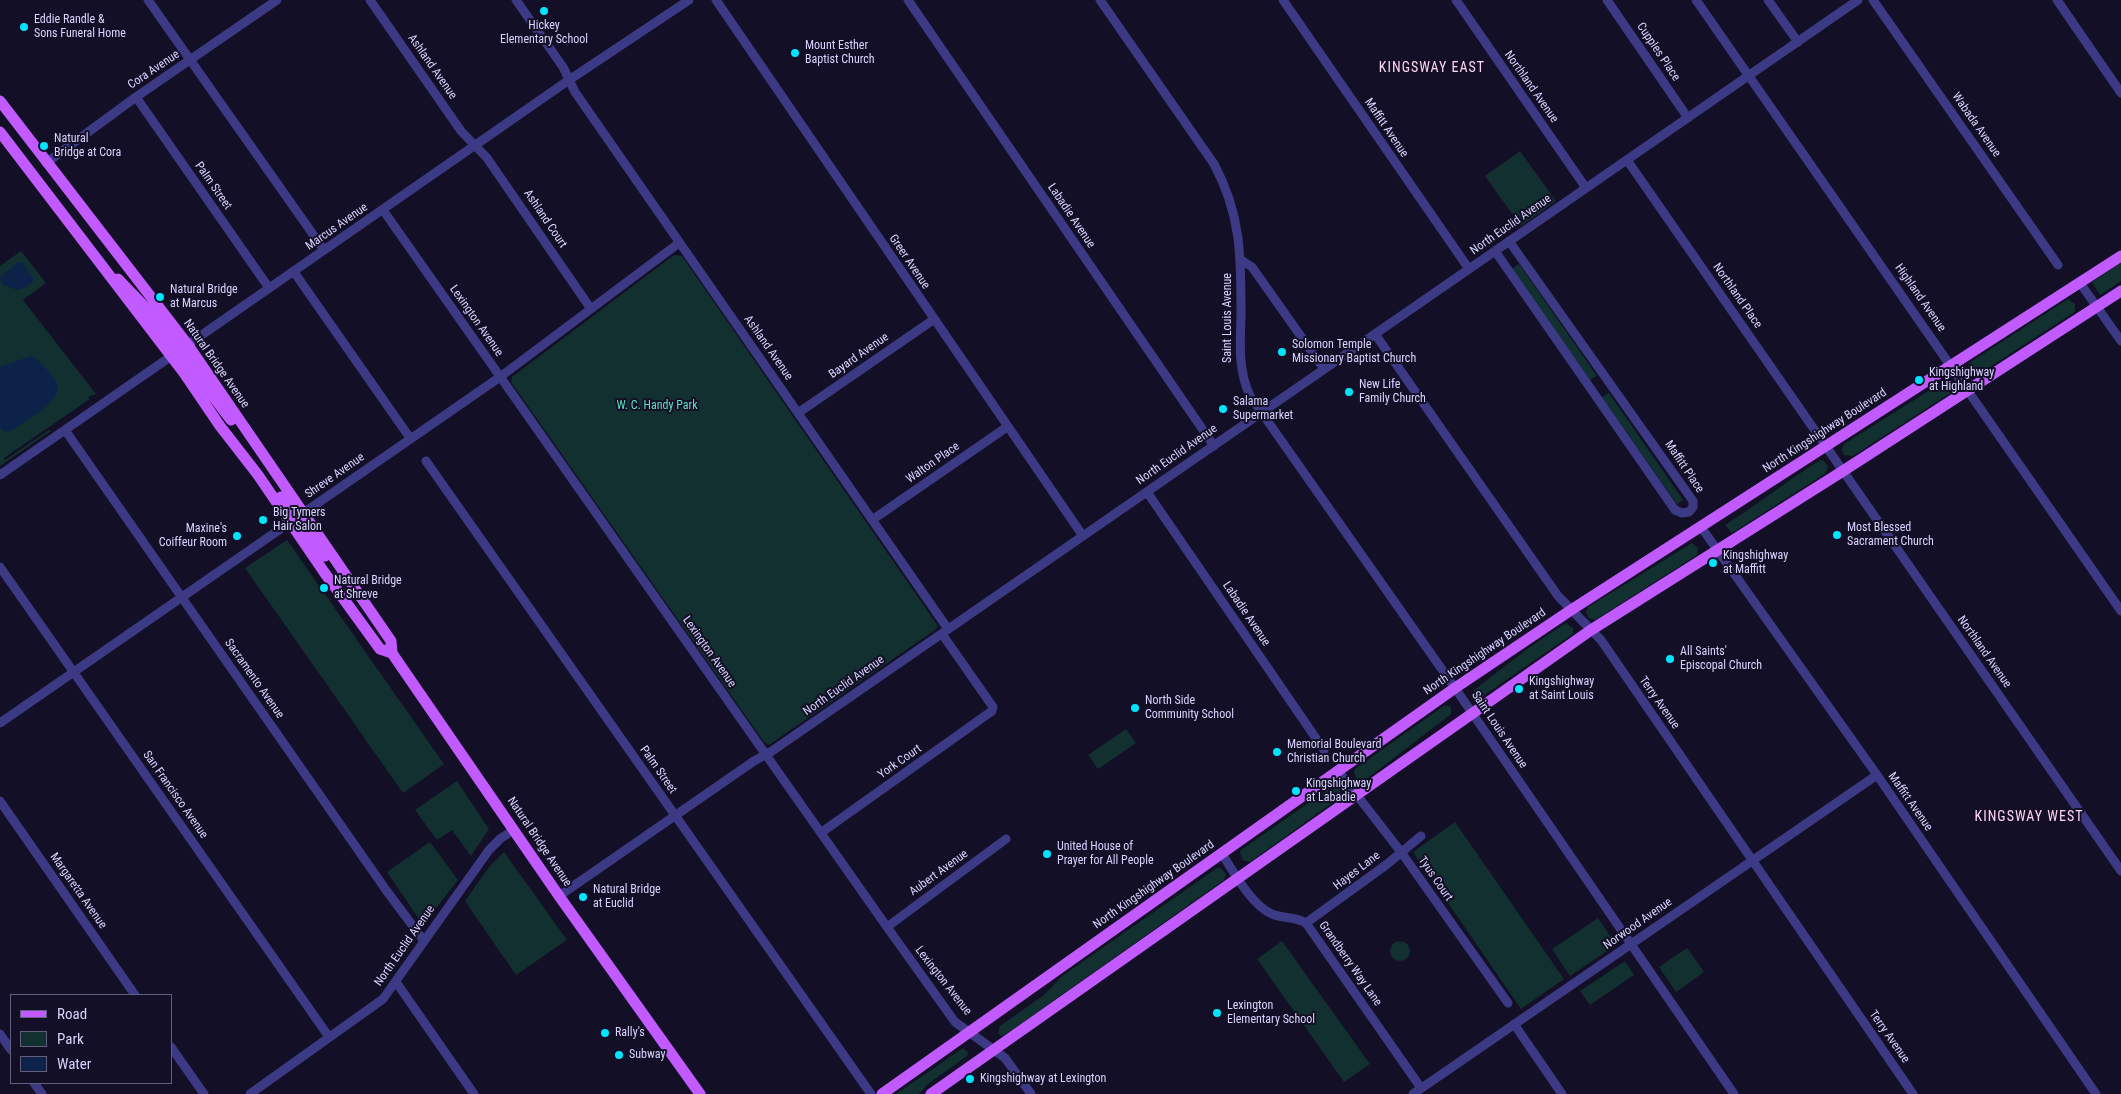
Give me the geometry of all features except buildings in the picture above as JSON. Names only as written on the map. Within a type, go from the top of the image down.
[{"type":"main road","name":"Natural Bridge Avenue","points":[[0,101],[228,417],[251,438],[296,517],[380,649],[392,653]]},
{"type":"main road","name":"Natural Bridge Avenue","points":[[0,132],[103,268],[180,351],[240,451],[296,517],[342,578],[355,588],[392,641],[392,653],[559,896],[700,1094]]},
{"type":"main road","name":"North Kingshighway Boulevard","points":[[882,1094],[1455,688],[1571,610],[2121,256]]},
{"type":"main road","points":[[931,1094],[1592,630],[1844,471],[2121,291]]},
{"type":"street","points":[[148,0],[324,250]]},
{"type":"street","name":"Cora Avenue","points":[[46,163],[136,97],[277,0]]},
{"type":"street","name":"Ashland Avenue","points":[[370,0],[461,131],[476,146]]},
{"type":"street","name":"Ashland Avenue","points":[[516,0],[563,67],[575,92],[872,520],[945,632],[992,707],[992,711]]},
{"type":"street","name":"Marcus Avenue","points":[[0,475],[688,0]]},
{"type":"street","name":"Greer Avenue","points":[[716,0],[933,320],[1083,536]]},
{"type":"street","name":"Labadie Avenue","points":[[908,0],[1214,446]]},
{"type":"street","name":"Saint Louis Avenue","points":[[1100,0],[1218,170],[1224,183],[1234,210],[1241,260],[1240,367],[1247,391],[1455,688],[1734,1094]]},
{"type":"street","name":"Maffitt Avenue","points":[[1283,0],[1468,269]]},
{"type":"street","name":"Northland Avenue","points":[[1456,0],[1586,188]]},
{"type":"street","name":"Cupples Place","points":[[1607,0],[1688,118]]},
{"type":"street","name":"Highland Avenue","points":[[1696,0],[1952,365],[2121,611]]},
{"type":"street","points":[[1768,0],[1798,42]]},
{"type":"street","name":"North Euclid Avenue","points":[[559,896],[945,632],[1858,0]]},
{"type":"street","name":"Wabada Avenue","points":[[1873,0],[2058,265]]},
{"type":"street","points":[[2057,0],[2121,93]]},
{"type":"street","name":"Palm Street","points":[[136,97],[269,288]]},
{"type":"street","name":"Ashland Court","points":[[476,146],[487,158],[591,309]]},
{"type":"street","name":"Northland Place","points":[[1627,160],[1826,446]]},
{"type":"street","name":"Lexington Avenue","points":[[383,210],[887,927],[956,1022],[1005,1058],[1031,1094]]},
{"type":"street","name":"Maffitt Place","points":[[1495,251],[1675,510],[1682,513],[1689,512],[1693,506],[1693,501],[1509,242]]},
{"type":"street","name":"Shreve Avenue","points":[[0,723],[500,377],[679,243]]},
{"type":"street","name":"Saint Louis Avenue","points":[[1241,260],[1252,267],[1324,369]]},
{"type":"street","points":[[294,272],[410,438]]},
{"type":"street","points":[[2080,283],[2121,341]]},
{"type":"street","name":"Bayard Avenue","points":[[798,413],[933,320]]},
{"type":"street","name":"Terry Avenue","points":[[1375,334],[1558,596],[1601,640],[1913,1094]]},
{"type":"street","name":"Walton Place","points":[[872,520],[1007,427]]},
{"type":"street","name":"Sacramento Avenue","points":[[65,430],[386,890],[424,941]]},
{"type":"street","name":"Northland Avenue","points":[[1826,446],[2121,871]]},
{"type":"street","name":"Palm Street","points":[[426,461],[871,1094]]},
{"type":"street","name":"Labadie Avenue","points":[[1147,492],[1324,750]]},
{"type":"street","name":"Maffitt Avenue","points":[[1701,526],[1877,775],[2096,1094]]},
{"type":"street","name":"San Francisco Avenue","points":[[0,567],[329,1037]]},
{"type":"street","name":"York Court","points":[[822,832],[992,711]]},
{"type":"street","name":"Tyus Court","points":[[1339,772],[1401,852],[1508,1003]]},
{"type":"street","name":"Norwood Avenue","points":[[1413,1094],[1877,775]]},
{"type":"street","name":"Margaretta Avenue","points":[[0,800],[134,994]]},
{"type":"street","name":"North Euclid Avenue","points":[[250,1094],[383,1000],[489,850],[501,838],[514,830]]},
{"type":"street","name":"Hayes Lane","points":[[1306,923],[1386,866],[1421,836]]},
{"type":"street","name":"Aubert Avenue","points":[[887,927],[1006,839]]},
{"type":"street","name":"Grandberry Way Lane","points":[[1222,854],[1238,879],[1261,907],[1273,915],[1296,918],[1306,923],[1421,1088]]},
{"type":"street","points":[[396,982],[474,1094]]},
{"type":"street","points":[[1514,1024],[1562,1094]]},
{"type":"street","points":[[0,1034],[10,1049]]},
{"type":"street","points":[[172,1048],[204,1094]]},
{"type":"green space","points":[[1520,151],[1556,201],[1521,226],[1485,176]]},
{"type":"green space","points":[[21,251],[46,283],[23,300],[96,394],[88,397],[90,399],[4,458],[5,460],[49,430],[51,431],[0,466],[0,266]]},
{"type":"green space","name":"W. C. Handy Park","points":[[674,255],[682,256],[938,626],[935,630],[769,745],[764,742],[511,382],[512,377]]},
{"type":"green space","points":[[2121,263],[2121,281],[2100,295],[2092,282]]},
{"type":"green space","points":[[1519,264],[1597,376],[1590,380],[1512,269]]},
{"type":"green space","points":[[2068,299],[2075,304],[2075,311],[2073,313],[1976,376],[1969,372],[1969,363]]},
{"type":"green space","points":[[1946,380],[1952,383],[1952,392],[1853,456],[1844,455],[1842,449],[1844,444]]},
{"type":"green space","points":[[1609,393],[1683,500],[1677,504],[1602,397]]},
{"type":"green space","points":[[1820,460],[1824,461],[1828,466],[1826,473],[1732,533],[1725,525],[1796,476]]},
{"type":"green space","points":[[287,540],[444,764],[403,793],[245,568]]},
{"type":"green space","points":[[1692,543],[1698,548],[1697,555],[1595,620],[1589,618],[1586,613],[1588,607]]},
{"type":"green space","points":[[1566,623],[1573,628],[1573,634],[1480,698],[1475,697],[1474,690],[1530,647]]},
{"type":"green space","points":[[1445,705],[1451,707],[1451,714],[1364,781],[1356,778],[1355,769]]},
{"type":"green space","points":[[1126,729],[1136,743],[1098,769],[1088,755]]},
{"type":"green space","points":[[457,781],[489,829],[471,856],[452,830],[437,840],[415,810]]},
{"type":"green space","points":[[1334,785],[1341,791],[1339,798],[1250,862],[1243,860],[1240,853],[1241,850]]},
{"type":"green space","points":[[1455,822],[1564,979],[1521,1009],[1413,852]]},
{"type":"green space","points":[[430,842],[458,880],[423,925],[387,872]]},
{"type":"green space","points":[[504,852],[567,940],[516,975],[465,901],[489,867]]},
{"type":"green space","points":[[1217,868],[1221,868],[1226,874],[1224,880],[1009,1032],[1002,1036],[998,1034],[1000,1026],[1044,995],[1062,976]]},
{"type":"green space","points":[[1598,918],[1616,945],[1570,976],[1552,949]]},
{"type":"green space","points":[[1282,941],[1370,1064],[1344,1082],[1257,959]]},
{"type":"green space","points":[[1400,941],[1407,944],[1410,951],[1407,958],[1400,961],[1393,958],[1390,951],[1393,944]]},
{"type":"green space","points":[[1687,948],[1704,972],[1676,992],[1659,967]]},
{"type":"green space","points":[[1625,961],[1634,975],[1590,1005],[1580,991]]},
{"type":"green space","points":[[963,1048],[968,1052],[967,1056],[928,1084],[919,1094],[896,1094]]},
{"type":"water","points":[[18,262],[23,263],[34,280],[28,286],[18,290],[2,285],[0,277]]},
{"type":"water","points":[[31,356],[41,363],[55,380],[58,386],[56,395],[46,407],[30,419],[9,432],[3,431],[0,427],[0,367]]},
{"type":"place","name":"Hickey Elementary School","points":[[544,11]]},
{"type":"place","name":"Eddie Randle & Sons Funeral Home","points":[[24,27]]},
{"type":"place","name":"Mount Esther Baptist Church","points":[[795,53]]},
{"type":"place","name":"Natural Bridge at Cora","points":[[44,146]]},
{"type":"place","name":"Natural Bridge at Marcus","points":[[160,297]]},
{"type":"place","name":"Solomon Temple Missionary Baptist Church","points":[[1282,352]]},
{"type":"place","name":"Kingshighway at Highland","points":[[1919,380]]},
{"type":"place","name":"New Life Family Church","points":[[1349,392]]},
{"type":"place","name":"Salama Supermarket","points":[[1223,409]]},
{"type":"place","name":"Big Tymers Hair Salon","points":[[263,520]]},
{"type":"place","name":"Most Blessed Sacrament Church","points":[[1837,535]]},
{"type":"place","name":"Maxine's Coiffeur Room","points":[[237,536]]},
{"type":"place","name":"Kingshighway at Maffitt","points":[[1713,563]]},
{"type":"place","name":"Natural Bridge at Shreve","points":[[324,588]]},
{"type":"place","name":"All Saints' Episcopal Church","points":[[1670,659]]},
{"type":"place","name":"Kingshighway at Saint Louis","points":[[1519,689]]},
{"type":"place","name":"North Side Community School","points":[[1135,708]]},
{"type":"place","name":"Memorial Boulevard Christian Church","points":[[1277,752]]},
{"type":"place","name":"Kingshighway at Labadie","points":[[1296,791]]},
{"type":"place","name":"United House of Prayer for All People","points":[[1047,854]]},
{"type":"place","name":"Natural Bridge at Euclid","points":[[583,897]]},
{"type":"place","name":"Lexington Elementary School","points":[[1217,1013]]},
{"type":"place","name":"Rally's","points":[[605,1033]]},
{"type":"place","name":"Subway","points":[[619,1055]]},
{"type":"place","name":"Kingshighway at Lexington","points":[[970,1079]]},
{"type":"district","name":"KINGSWAY EAST","points":[[1432,68]]},
{"type":"district","name":"KINGSWAY WEST","points":[[2029,817]]}]
